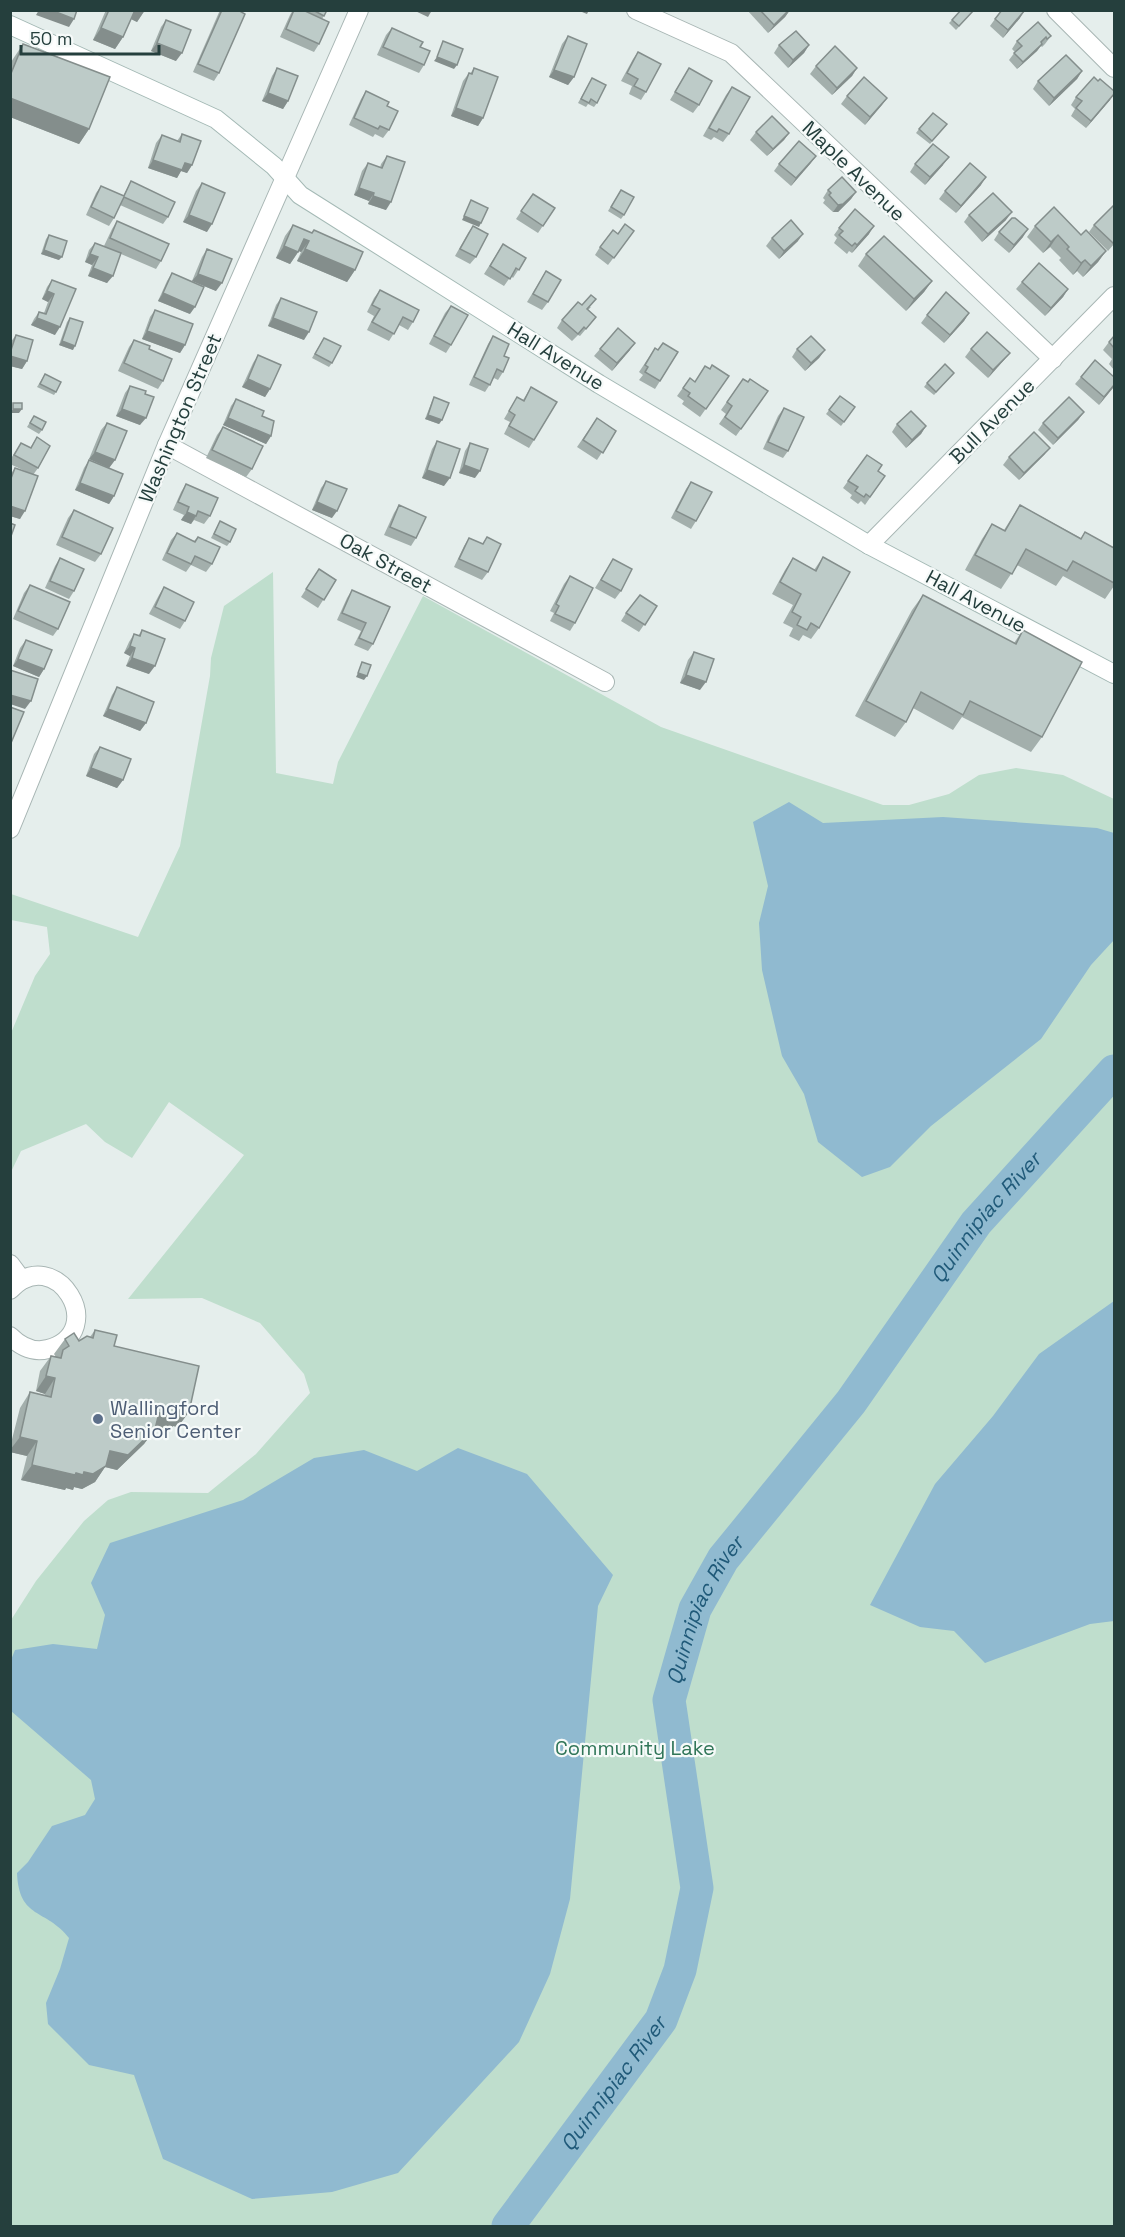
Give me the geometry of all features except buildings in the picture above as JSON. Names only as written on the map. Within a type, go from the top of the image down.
[{"type":"street","name":"Washington Street","points":[[10,829],[166,446],[359,10]]},
{"type":"street","name":"Maple Avenue","points":[[636,10],[731,53],[1053,359]]},
{"type":"street","points":[[1056,10],[1114,68]]},
{"type":"street","name":"Hall Avenue","points":[[10,25],[216,119],[248,143],[300,195],[599,384],[869,545],[1114,674]]},
{"type":"street","name":"Bull Avenue","points":[[869,545],[1114,296]]},
{"type":"street","name":"Oak Street","points":[[166,446],[605,682]]},
{"type":"street","points":[[10,1263],[16,1285],[33,1277],[55,1280],[65,1287],[76,1306],[76,1318],[69,1335],[54,1347],[42,1350],[30,1349],[18,1344],[10,1336]]},
{"type":"green space","name":"Community Lake","points":[[273,572],[276,773],[333,784],[338,762],[423,596],[661,727],[883,805],[909,805],[949,794],[979,775],[1016,768],[1063,775],[1114,799],[1114,2226],[11,2226],[11,1620],[36,1581],[84,1521],[108,1500],[131,1492],[208,1493],[256,1454],[310,1393],[304,1374],[260,1323],[202,1298],[128,1299],[244,1155],[169,1102],[132,1158],[105,1142],[86,1124],[21,1151],[11,1172],[11,1033],[35,976],[50,954],[47,927],[11,920],[11,894],[138,937],[180,846],[210,676],[211,658],[224,606]]},
{"type":"water","points":[[789,802],[823,823],[943,817],[1097,828],[1114,833],[1114,940],[1091,965],[1041,1039],[931,1126],[890,1167],[862,1177],[818,1142],[804,1094],[782,1056],[762,970],[759,923],[768,886],[753,822]]},
{"type":"water","points":[[1114,1301],[1114,1621],[1090,1624],[985,1663],[954,1631],[920,1627],[870,1605],[935,1484],[993,1416],[1039,1354]]},
{"type":"water","name":"Community Lake","points":[[458,1448],[527,1474],[613,1575],[598,1606],[570,1899],[550,1974],[519,2042],[398,2173],[332,2192],[252,2199],[163,2159],[134,2075],[89,2065],[48,2024],[46,2003],[60,1969],[69,1938],[28,1906],[19,1888],[17,1873],[28,1862],[52,1826],[85,1815],[95,1799],[91,1780],[11,1711],[11,1660],[15,1650],[53,1644],[97,1649],[105,1615],[91,1583],[110,1543],[243,1500],[314,1458],[364,1450],[417,1471]]},
{"type":"waterway","name":"Quinnipiac River","points":[[508,2226],[661,2020],[680,1970],[697,1888],[669,1700],[695,1609],[723,1559],[851,1402],[976,1223],[1114,1071]]},
{"type":"place","name":"Wallingford Senior Center","points":[[98,1419]]}]
